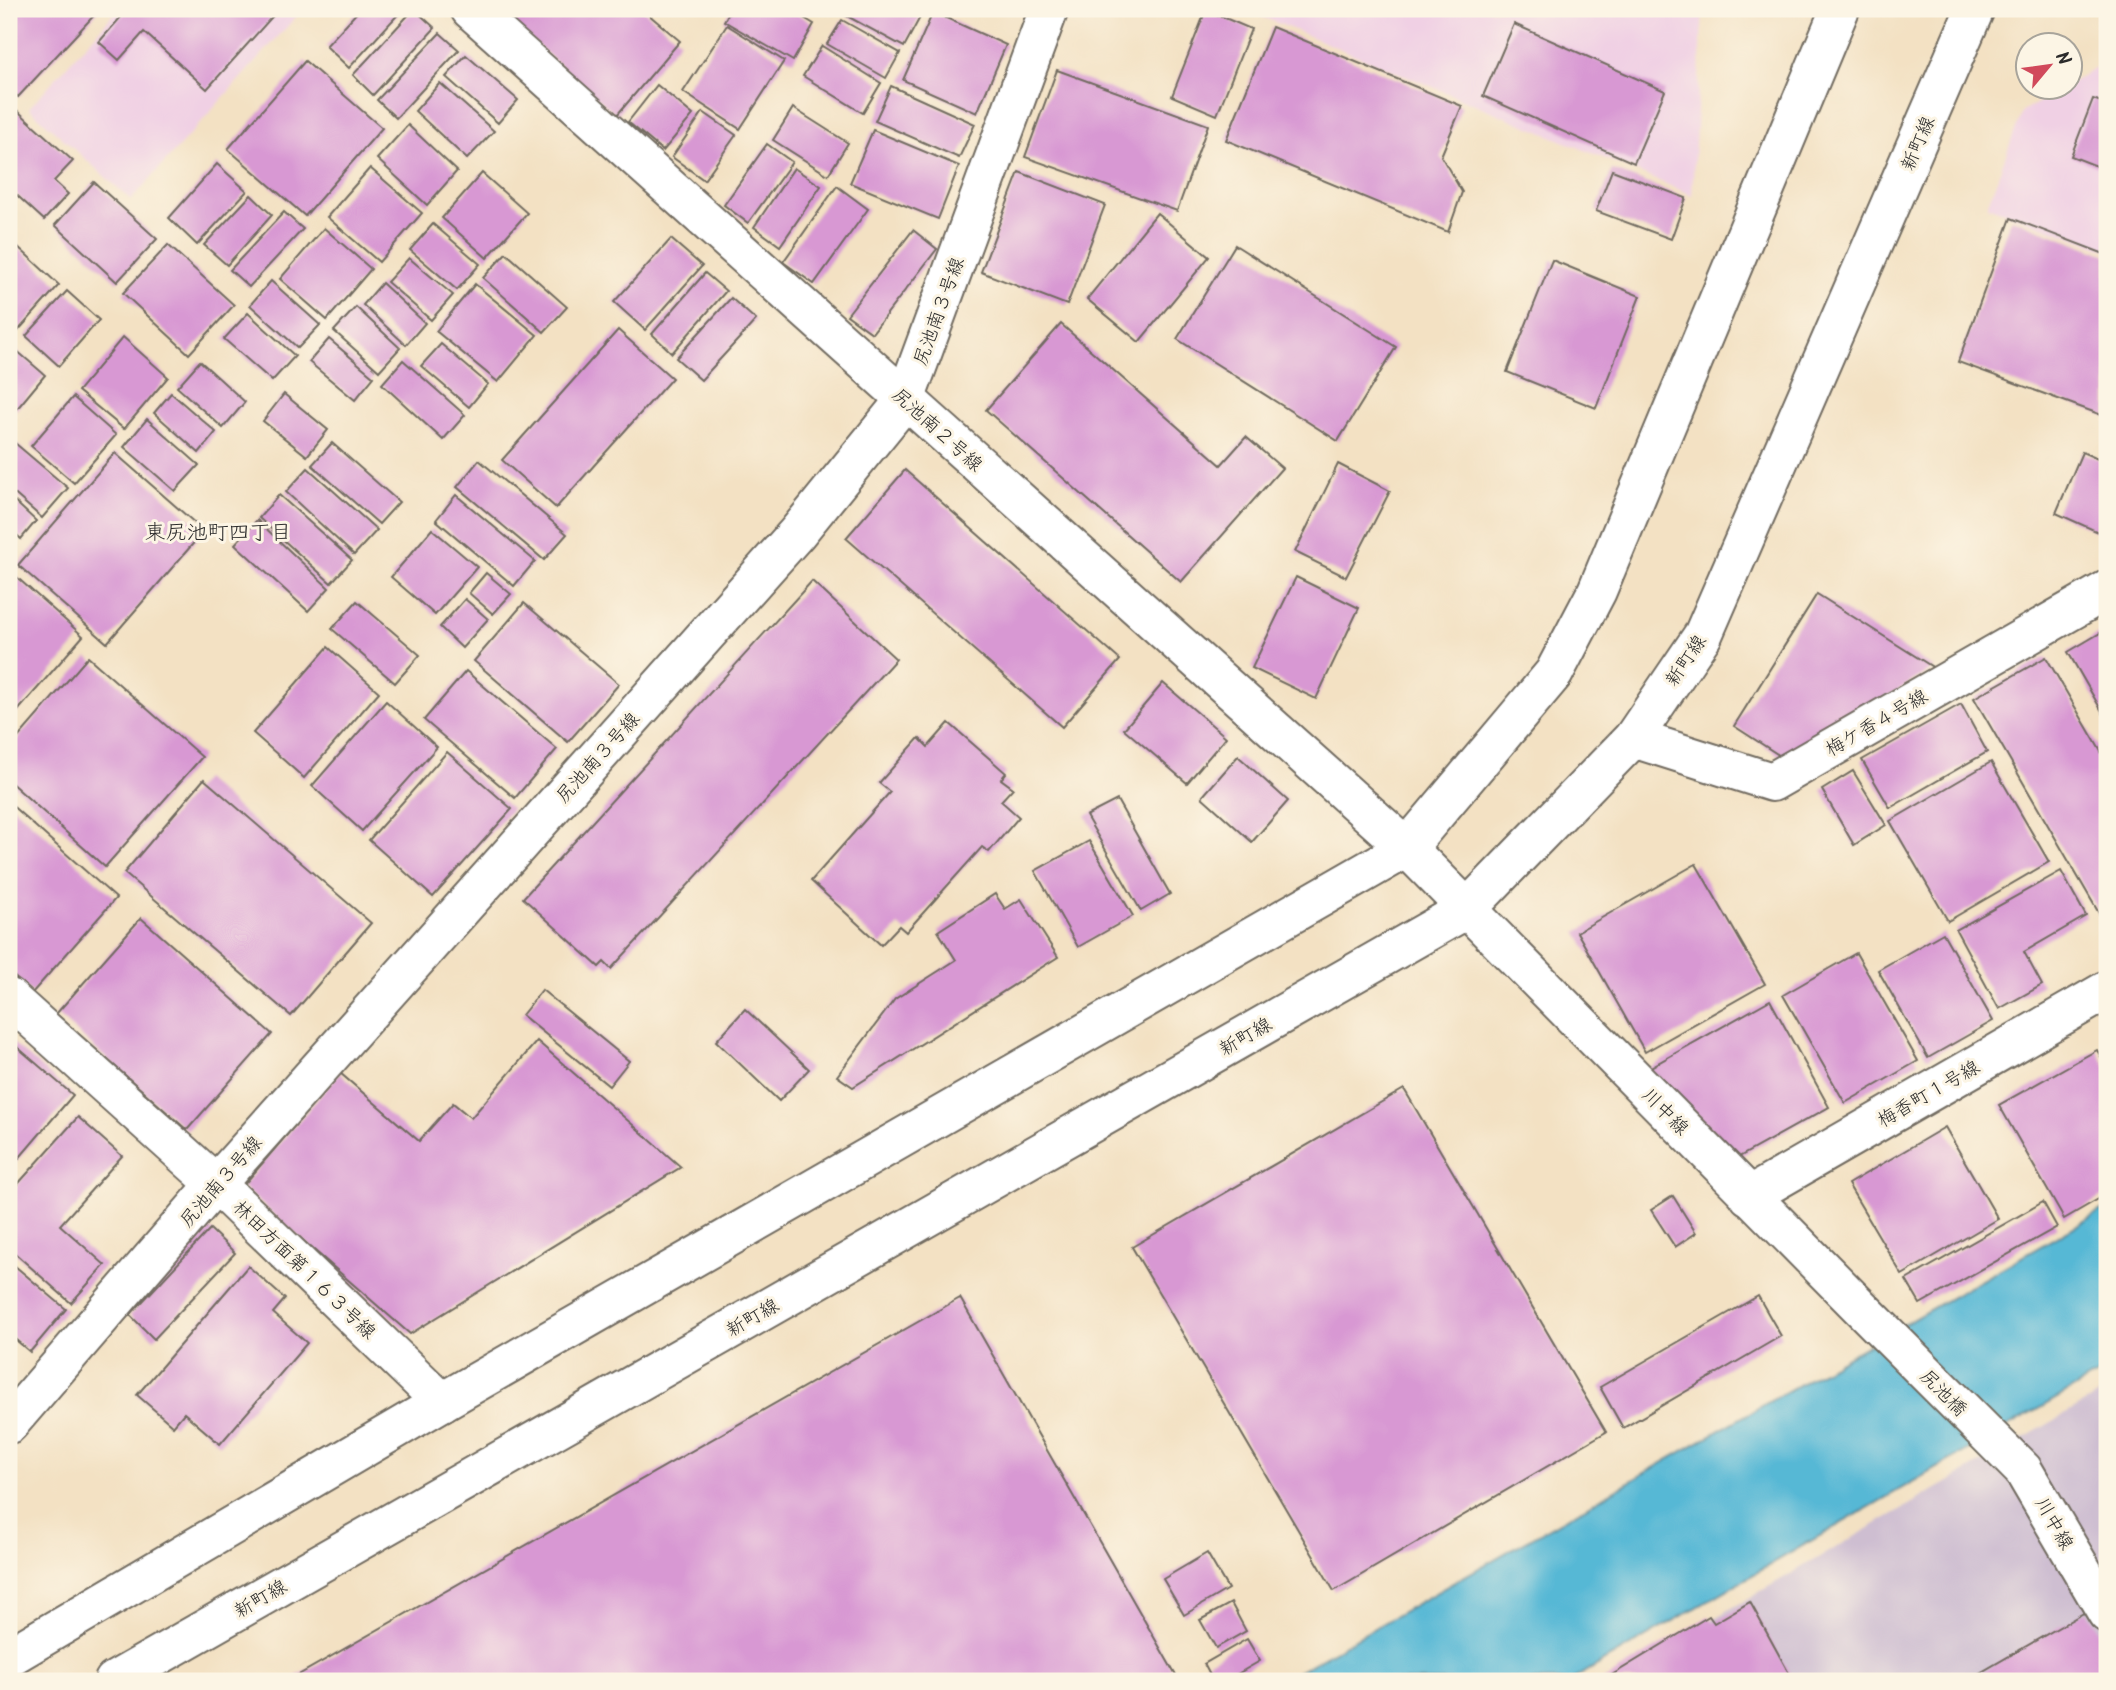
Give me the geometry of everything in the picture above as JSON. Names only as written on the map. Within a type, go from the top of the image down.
[{"type":"street","name":"尻池南２号線","points":[[470,9],[1407,848],[1467,909]]},
{"type":"street","name":"尻池南３号線","points":[[9,1424],[216,1184],[797,533],[905,400],[1049,9]]},
{"type":"street","points":[[9,1657],[442,1402],[1407,848],[1554,673],[1597,591],[1840,9]]},
{"type":"street","name":"新町線","points":[[114,1681],[1467,909],[1633,738],[1703,635],[1975,9]]},
{"type":"street","name":"梅ケ香４号線","points":[[1633,738],[1772,782],[2107,590]]},
{"type":"street","name":"川中線","points":[[1467,909],[1866,1313]]},
{"type":"street","name":"梅香町１号線","points":[[1749,1196],[2107,990]]},
{"type":"street","name":"林田方面第１６３号線","points":[[9,998],[216,1184],[442,1402]]},
{"type":"street","name":"尻池橋","points":[[1866,1313],[2023,1470]]},
{"type":"street","name":"川中線","points":[[2023,1470],[2107,1613]]},
{"type":"shaded area","points":[[118,9],[303,9],[131,200],[29,108]]},
{"type":"shaded area","points":[[1243,9],[1703,9],[1692,195],[1472,103]]},
{"type":"shaded area","points":[[2107,61],[2107,250],[1987,206],[2022,112],[2039,102],[2084,102],[2084,75]]},
{"type":"shaded area","points":[[2107,1390],[2107,1681],[1606,1681]]},
{"type":"water","points":[[2107,1208],[2107,1369],[1570,1681],[1282,1681]]},
{"type":"building","points":[[9,9],[100,9],[18,97],[9,89]]},
{"type":"building","points":[[128,9],[279,9],[207,89],[144,32],[119,60],[99,42]]},
{"type":"building","points":[[360,9],[403,9],[349,68],[326,46]]},
{"type":"building","points":[[414,9],[435,28],[373,95],[353,75]]},
{"type":"building","points":[[496,9],[642,9],[680,41],[617,115]]},
{"type":"building","points":[[731,9],[789,9],[814,24],[793,61],[724,21]]},
{"type":"building","points":[[848,9],[924,10],[904,47],[845,15]]},
{"type":"building","points":[[1206,10],[1251,29],[1217,115],[1172,96]]},
{"type":"building","points":[[933,12],[1006,45],[977,113],[903,80]]},
{"type":"building","points":[[842,20],[900,53],[886,78],[827,44]]},
{"type":"building","points":[[1514,24],[1665,91],[1634,163],[1483,96]]},
{"type":"building","points":[[727,25],[784,61],[740,129],[683,92]]},
{"type":"building","points":[[1272,27],[1462,106],[1441,156],[1462,192],[1448,232],[1226,140]]},
{"type":"building","points":[[440,33],[459,50],[396,118],[377,100]]},
{"type":"building","points":[[822,46],[881,83],[863,113],[803,76]]},
{"type":"building","points":[[466,55],[518,100],[498,123],[446,77]]},
{"type":"building","points":[[305,61],[382,128],[305,216],[228,149]]},
{"type":"building","points":[[1057,70],[1208,125],[1177,211],[1025,157]]},
{"type":"building","points":[[440,83],[494,131],[467,159],[415,111]]},
{"type":"building","points":[[657,85],[693,115],[663,151],[628,122]]},
{"type":"building","points":[[891,86],[975,124],[959,158],[875,121]]},
{"type":"building","points":[[2093,99],[2107,104],[2107,170],[2071,156]]},
{"type":"building","points":[[9,103],[73,161],[54,181],[68,194],[44,220],[9,188]]},
{"type":"building","points":[[793,108],[848,143],[828,175],[773,140]]},
{"type":"building","points":[[703,112],[736,135],[704,180],[672,157]]},
{"type":"building","points":[[408,125],[457,171],[427,205],[377,159]]},
{"type":"building","points":[[873,130],[959,166],[938,219],[850,183]]},
{"type":"building","points":[[767,144],[792,162],[748,223],[724,205]]},
{"type":"building","points":[[217,164],[247,191],[197,245],[169,218]]},
{"type":"building","points":[[370,168],[422,213],[379,262],[327,217]]},
{"type":"building","points":[[794,168],[821,186],[780,246],[754,227]]},
{"type":"building","points":[[1612,170],[1686,198],[1671,239],[1596,211]]},
{"type":"building","points":[[1019,172],[1105,205],[1067,305],[981,272]]},
{"type":"building","points":[[482,173],[527,213],[487,258],[442,218]]},
{"type":"building","points":[[94,182],[157,239],[117,282],[55,225]]},
{"type":"building","points":[[837,186],[868,209],[814,284],[783,262]]},
{"type":"building","points":[[251,195],[272,215],[227,265],[204,245]]},
{"type":"building","points":[[284,212],[303,229],[249,287],[230,270]]},
{"type":"building","points":[[1157,213],[1209,257],[1139,342],[1087,299]]},
{"type":"building","points":[[2011,218],[2107,255],[2107,417],[1958,362]]},
{"type":"building","points":[[433,224],[480,264],[457,290],[410,250]]},
{"type":"building","points":[[324,228],[371,269],[327,320],[280,279]]},
{"type":"building","points":[[913,230],[937,249],[872,333],[847,315]]},
{"type":"building","points":[[671,239],[702,266],[645,330],[614,302]]},
{"type":"building","points":[[16,245],[59,285],[17,332],[9,325],[9,253]]},
{"type":"building","points":[[168,245],[234,305],[189,354],[123,293]]},
{"type":"building","points":[[1235,245],[1396,347],[1338,441],[1177,339]]},
{"type":"building","points":[[506,253],[567,307],[544,332],[483,278]]},
{"type":"building","points":[[409,258],[453,295],[431,320],[387,282]]},
{"type":"building","points":[[1552,260],[1640,296],[1596,408],[1507,372]]},
{"type":"building","points":[[705,273],[726,291],[672,353],[652,334]]},
{"type":"building","points":[[271,281],[320,325],[298,348],[250,305]]},
{"type":"building","points":[[382,283],[425,323],[406,345],[363,305]]},
{"type":"building","points":[[475,284],[537,335],[498,382],[436,331]]},
{"type":"building","points":[[67,291],[99,320],[59,366],[26,336]]},
{"type":"building","points":[[731,298],[756,320],[701,380],[676,358]]},
{"type":"building","points":[[356,307],[400,348],[379,371],[334,331]]},
{"type":"building","points":[[248,313],[295,356],[272,381],[224,339]]},
{"type":"building","points":[[1061,324],[1221,465],[1246,437],[1282,468],[1181,582],[986,410]]},
{"type":"building","points":[[618,330],[672,378],[556,508],[502,460]]},
{"type":"building","points":[[123,337],[168,377],[124,429],[78,391]]},
{"type":"building","points":[[329,339],[374,377],[355,400],[309,362]]},
{"type":"building","points":[[9,344],[45,375],[16,410],[9,404]]},
{"type":"building","points":[[441,344],[488,384],[469,407],[421,366]]},
{"type":"building","points":[[403,360],[465,415],[443,440],[382,384]]},
{"type":"building","points":[[200,361],[245,402],[223,428],[177,387]]},
{"type":"building","points":[[171,393],[216,432],[199,453],[154,413]]},
{"type":"building","points":[[284,394],[328,430],[307,456],[263,421]]},
{"type":"building","points":[[73,397],[116,435],[74,483],[31,446]]},
{"type":"building","points":[[147,419],[199,465],[175,491],[124,447]]},
{"type":"building","points":[[9,438],[68,488],[42,518],[9,489]]},
{"type":"building","points":[[332,443],[399,502],[379,524],[312,465]]},
{"type":"building","points":[[2082,452],[2107,463],[2107,536],[2056,513]]},
{"type":"building","points":[[115,453],[204,531],[107,643],[18,565]]},
{"type":"building","points":[[479,460],[567,534],[544,560],[457,487]]},
{"type":"building","points":[[1338,464],[1390,491],[1346,577],[1295,552]]},
{"type":"building","points":[[308,468],[377,530],[354,555],[286,492]]},
{"type":"building","points":[[905,470],[1120,660],[1062,727],[846,538]]},
{"type":"building","points":[[279,495],[352,560],[331,583],[259,518]]},
{"type":"building","points":[[456,495],[535,561],[514,586],[436,520]]},
{"type":"building","points":[[9,496],[36,521],[21,539],[9,528]]},
{"type":"building","points":[[257,520],[329,588],[308,611],[235,544]]},
{"type":"building","points":[[432,529],[477,567],[435,615],[391,577]]},
{"type":"building","points":[[12,573],[83,636],[16,713],[9,707],[9,578]]},
{"type":"building","points":[[486,573],[511,594],[493,614],[469,593]]},
{"type":"building","points":[[1296,577],[1359,608],[1316,699],[1252,668]]},
{"type":"building","points":[[812,581],[896,659],[611,969],[604,962],[599,967],[523,898]]},
{"type":"building","points":[[1817,594],[1934,668],[1785,759],[1734,726]]},
{"type":"building","points":[[465,599],[488,619],[462,648],[440,627]]},
{"type":"building","points":[[357,601],[420,655],[395,683],[332,629]]},
{"type":"building","points":[[524,603],[619,684],[568,742],[474,661]]},
{"type":"building","points":[[2107,629],[2107,720],[2068,652]]},
{"type":"building","points":[[328,647],[379,692],[304,778],[253,733]]},
{"type":"building","points":[[88,657],[202,757],[105,867],[9,781],[9,748]]},
{"type":"building","points":[[2046,657],[2107,762],[2107,927],[1974,698]]},
{"type":"building","points":[[466,671],[557,749],[515,798],[424,720]]},
{"type":"building","points":[[1163,683],[1226,737],[1187,783],[1124,729]]},
{"type":"building","points":[[386,701],[437,747],[362,831],[312,786]]},
{"type":"building","points":[[1961,704],[1987,752],[1890,808],[1862,760]]},
{"type":"building","points":[[949,723],[1006,773],[1001,779],[1013,788],[1001,801],[1019,817],[989,852],[982,847],[906,932],[899,926],[881,945],[811,881],[890,792],[879,783],[919,738],[928,747]]},
{"type":"building","points":[[447,752],[512,809],[433,897],[369,840]]},
{"type":"building","points":[[1238,756],[1288,801],[1252,842],[1202,797]]},
{"type":"building","points":[[1991,762],[2049,862],[1948,921],[1890,821]]},
{"type":"building","points":[[1853,771],[1886,825],[1854,845],[1822,790]]},
{"type":"building","points":[[204,779],[371,923],[291,1016],[124,873]]},
{"type":"building","points":[[1117,800],[1170,894],[1141,911],[1086,816]]},
{"type":"building","points":[[9,803],[116,898],[32,993],[9,972]]},
{"type":"building","points":[[1089,841],[1133,916],[1078,947],[1035,871]]},
{"type":"building","points":[[1696,864],[1765,984],[1645,1052],[1577,932]]},
{"type":"building","points":[[2061,871],[2086,916],[2024,952],[2042,985],[1999,1009],[1956,930]]},
{"type":"building","points":[[995,894],[1005,909],[1021,899],[1058,957],[853,1087],[837,1076],[895,999],[956,960],[938,931]]},
{"type":"building","points":[[141,918],[272,1034],[187,1130],[56,1014]]},
{"type":"building","points":[[1943,933],[1993,1021],[1928,1058],[1878,970]]},
{"type":"building","points":[[1856,953],[1918,1061],[1845,1103],[1783,995]]},
{"type":"building","points":[[542,990],[629,1061],[609,1086],[522,1015]]},
{"type":"building","points":[[1770,1000],[1829,1107],[1739,1157],[1649,1068]]},
{"type":"building","points":[[745,1009],[809,1069],[779,1101],[716,1041]]},
{"type":"building","points":[[9,1040],[73,1095],[9,1170]]},
{"type":"building","points":[[537,1041],[681,1167],[410,1334],[242,1187],[340,1073],[419,1141],[453,1103],[471,1118]]},
{"type":"building","points":[[2097,1050],[2107,1067],[2107,1194],[2064,1219],[1999,1105]]},
{"type":"building","points":[[1404,1089],[1606,1432],[1334,1591],[1132,1247]]},
{"type":"building","points":[[78,1117],[122,1156],[60,1225],[105,1265],[71,1303],[9,1248],[9,1194]]},
{"type":"building","points":[[1945,1127],[1998,1219],[1902,1275],[1848,1184]]},
{"type":"building","points":[[1673,1196],[1696,1233],[1675,1247],[1651,1210]]},
{"type":"building","points":[[2043,1202],[2057,1227],[1920,1304],[1906,1280]]},
{"type":"building","points":[[210,1229],[235,1253],[154,1339],[130,1315]]},
{"type":"building","points":[[9,1261],[66,1309],[30,1352],[9,1334]]},
{"type":"building","points":[[248,1266],[285,1299],[273,1313],[307,1343],[220,1444],[184,1413],[173,1426],[137,1395]]},
{"type":"building","points":[[1758,1296],[1781,1336],[1623,1428],[1600,1387]]},
{"type":"building","points":[[960,1298],[1179,1681],[288,1681]]},
{"type":"building","points":[[1207,1553],[1228,1589],[1184,1615],[1163,1579]]},
{"type":"building","points":[[1750,1602],[1790,1675],[1778,1681],[1602,1681],[1709,1616],[1714,1623]]},
{"type":"building","points":[[1231,1603],[1246,1631],[1216,1648],[1200,1620]]},
{"type":"building","points":[[2087,1611],[2107,1646],[2107,1681],[1966,1681]]},
{"type":"building","points":[[1247,1639],[1260,1661],[1225,1681],[1213,1681],[1204,1664]]},
{"type":"district","name":"東尻池町四丁目","points":[[218,532]]}]
